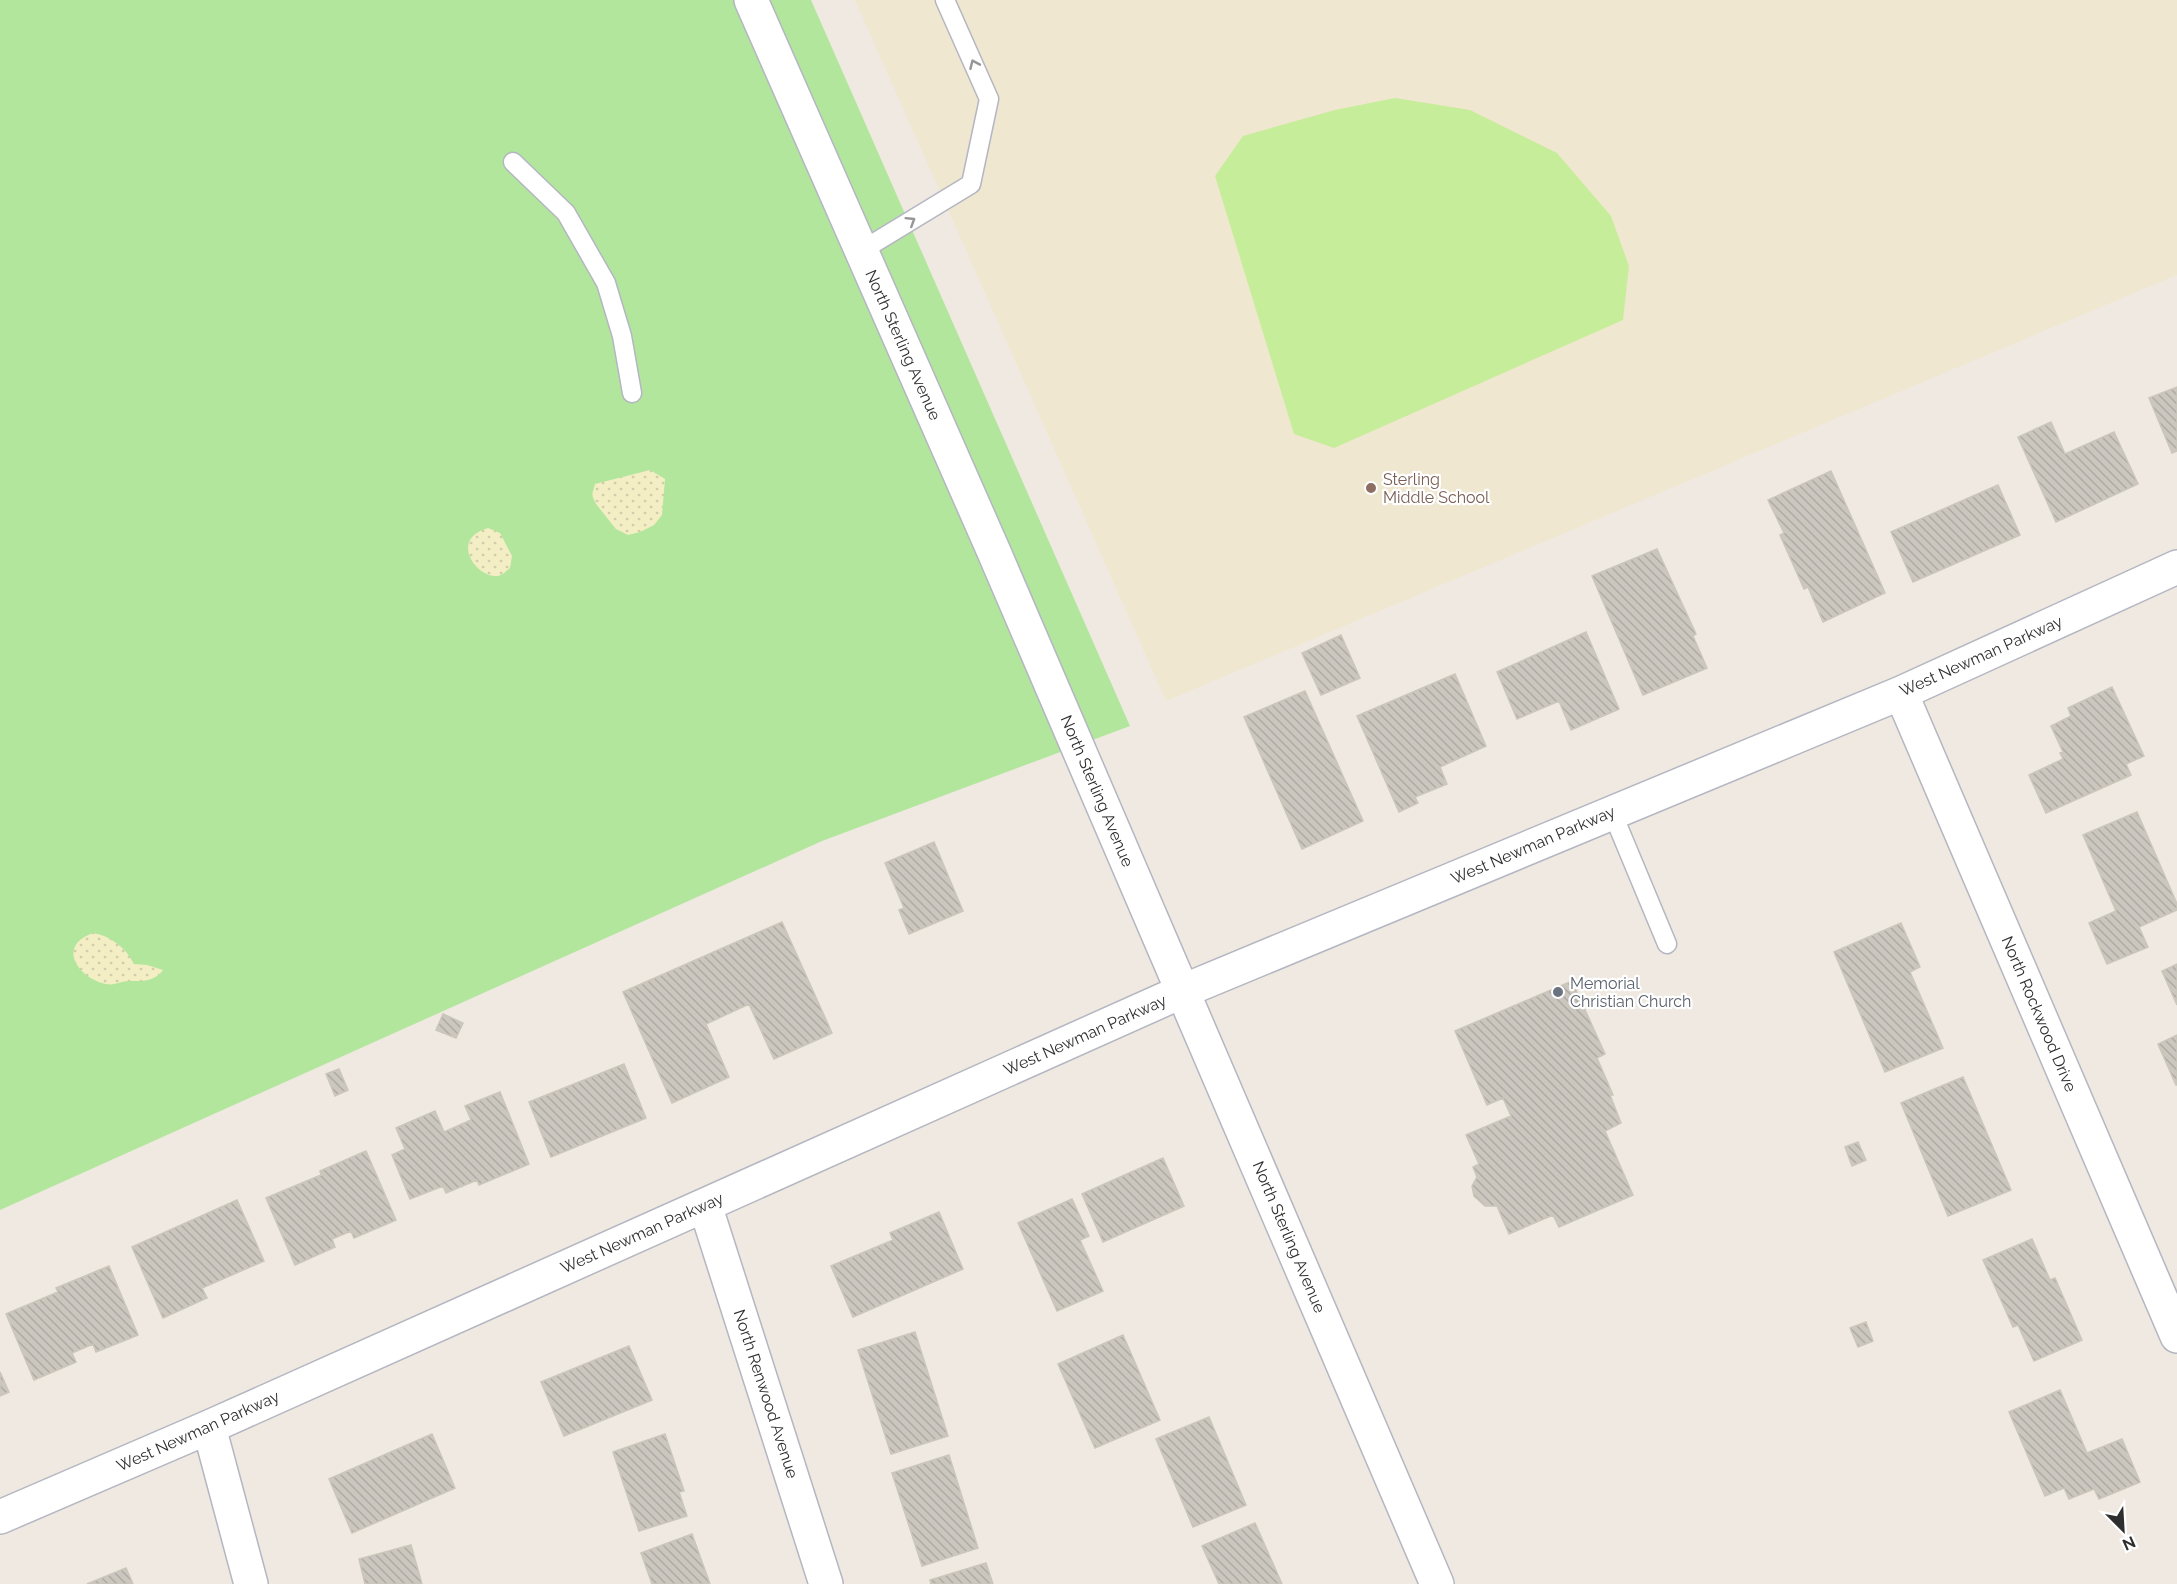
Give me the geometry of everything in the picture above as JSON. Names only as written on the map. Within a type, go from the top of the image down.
[{"type":"street","name":"North Sterling Avenue","points":[[751,0],[999,562],[1437,1584]]},
{"type":"street","name":"West Newman Parkway","points":[[0,1517],[1183,991],[1901,693],[2177,567]]},
{"type":"street","name":"North Rockwood Drive","points":[[1901,693],[2177,1336]]},
{"type":"street","name":"North Renwood Avenue","points":[[705,1205],[826,1584]]},
{"type":"street","points":[[208,1426],[251,1584]]},
{"type":"lane","points":[[861,251],[971,184],[989,99],[945,0]]},
{"type":"lane","points":[[513,162],[566,213],[606,283],[622,336],[632,393]]},
{"type":"lane","points":[[1612,812],[1667,944]]},
{"type":"shaded area","name":"Sterling Middle School","points":[[855,0],[2177,0],[2177,275],[1166,701]]},
{"type":"green space","points":[[0,0],[811,0],[1130,726],[822,841],[0,1210]]},
{"type":"green space","points":[[1395,98],[1470,110],[1557,153],[1611,216],[1629,266],[1623,320],[1334,448],[1294,434],[1215,176],[1243,136],[1335,110]]},
{"type":"sand","points":[[650,470],[665,479],[662,515],[654,525],[628,535],[616,529],[596,504],[592,495],[595,484]]},
{"type":"sand","points":[[488,528],[500,533],[512,556],[510,568],[499,576],[486,574],[473,563],[469,555],[470,539]]},
{"type":"sand","points":[[93,933],[117,944],[134,964],[163,970],[156,977],[148,980],[115,984],[96,981],[80,969],[73,953],[75,946],[82,939]]},
{"type":"building","points":[[2177,387],[2177,451],[2172,453],[2149,398]]},
{"type":"building","points":[[2051,422],[2065,454],[2114,432],[2138,484],[2056,522],[2018,437]]},
{"type":"building","points":[[1831,471],[1885,593],[1823,622],[1808,587],[1804,589],[1780,535],[1784,533],[1768,500]]},
{"type":"building","points":[[1998,485],[2020,535],[1913,582],[1891,532]]},
{"type":"building","points":[[1657,549],[1696,634],[1693,636],[1707,668],[1643,695],[1592,576]]},
{"type":"building","points":[[1586,632],[1619,709],[1571,730],[1559,701],[1517,719],[1497,672]]},
{"type":"building","points":[[1341,635],[1360,678],[1321,695],[1302,653]]},
{"type":"building","points":[[1455,674],[1486,746],[1440,767],[1447,784],[1415,797],[1418,803],[1399,812],[1357,716]]},
{"type":"building","points":[[2112,687],[2144,756],[2126,764],[2131,775],[2046,813],[2029,775],[2063,759],[2060,753],[2063,752],[2051,726],[2071,716],[2068,708]]},
{"type":"building","points":[[1305,691],[1363,821],[1302,849],[1244,717]]},
{"type":"building","points":[[2137,812],[2177,904],[2177,910],[2139,927],[2148,947],[2107,964],[2089,923],[2116,911],[2083,835]]},
{"type":"building","points":[[934,842],[963,911],[909,934],[899,910],[904,908],[885,863]]},
{"type":"building","points":[[782,922],[832,1033],[774,1059],[749,1004],[706,1024],[729,1077],[672,1103],[623,992]]},
{"type":"building","points":[[1901,923],[1920,967],[1910,972],[1943,1048],[1885,1072],[1834,952]]},
{"type":"building","points":[[2177,964],[2177,1005],[2162,971]]},
{"type":"building","points":[[1572,981],[1605,1054],[1597,1058],[1613,1095],[1610,1095],[1621,1123],[1605,1131],[1633,1195],[1559,1227],[1553,1215],[1509,1234],[1497,1206],[1485,1206],[1474,1196],[1472,1186],[1477,1177],[1473,1167],[1479,1164],[1466,1135],[1511,1116],[1503,1098],[1487,1105],[1455,1031]]},
{"type":"building","points":[[443,1014],[463,1023],[456,1038],[436,1030]]},
{"type":"building","points":[[2177,1035],[2177,1085],[2176,1085],[2158,1044]]},
{"type":"building","points":[[624,1064],[646,1118],[551,1157],[529,1102]]},
{"type":"building","points":[[339,1069],[348,1090],[335,1096],[326,1074]]},
{"type":"building","points":[[1963,1077],[2011,1190],[1948,1216],[1901,1103]]},
{"type":"building","points":[[500,1092],[529,1164],[479,1185],[477,1180],[446,1193],[443,1186],[410,1199],[392,1155],[405,1149],[396,1128],[435,1111],[444,1132],[471,1120],[465,1106]]},
{"type":"building","points":[[1858,1142],[1866,1160],[1852,1166],[1845,1147]]},
{"type":"building","points":[[366,1151],[396,1220],[354,1238],[351,1231],[332,1239],[335,1247],[295,1265],[266,1198],[321,1175],[320,1171]]},
{"type":"building","points":[[1163,1158],[1184,1206],[1103,1242],[1082,1194]]},
{"type":"building","points":[[1072,1199],[1089,1236],[1080,1240],[1103,1291],[1057,1311],[1018,1223]]},
{"type":"building","points":[[237,1200],[264,1261],[202,1288],[207,1298],[163,1318],[132,1247]]},
{"type":"building","points":[[939,1212],[963,1269],[853,1317],[831,1266],[893,1240],[890,1233]]},
{"type":"building","points":[[2032,1239],[2050,1280],[2055,1278],[2082,1340],[2034,1361],[2018,1325],[2013,1327],[1983,1260]]},
{"type":"building","points":[[109,1266],[138,1335],[96,1352],[93,1344],[72,1353],[76,1362],[34,1380],[6,1314],[58,1292],[56,1288]]},
{"type":"building","points":[[1866,1322],[1873,1341],[1858,1347],[1850,1328]]},
{"type":"building","points":[[915,1332],[948,1436],[891,1454],[858,1350]]},
{"type":"building","points":[[1123,1335],[1160,1420],[1095,1448],[1058,1364]]},
{"type":"building","points":[[629,1346],[652,1400],[564,1436],[541,1382]]},
{"type":"building","points":[[0,1372],[9,1392],[0,1396]]},
{"type":"building","points":[[2060,1390],[2087,1453],[2122,1439],[2140,1482],[2099,1499],[2094,1489],[2069,1499],[2064,1488],[2045,1496],[2009,1412]]},
{"type":"building","points":[[1209,1417],[1246,1505],[1193,1527],[1156,1439]]},
{"type":"building","points":[[432,1434],[455,1488],[352,1533],[329,1479]]},
{"type":"building","points":[[665,1434],[684,1491],[679,1492],[687,1516],[639,1531],[613,1452]]},
{"type":"building","points":[[949,1455],[978,1548],[922,1566],[892,1473]]},
{"type":"building","points":[[1255,1523],[1282,1584],[1219,1584],[1202,1546]]},
{"type":"building","points":[[692,1534],[710,1584],[652,1584],[641,1553]]},
{"type":"building","points":[[411,1545],[422,1584],[365,1584],[359,1559]]},
{"type":"building","points":[[986,1563],[993,1584],[931,1584],[930,1580]]},
{"type":"building","points":[[126,1568],[133,1584],[87,1584]]},
{"type":"place","name":"Sterling Middle School","points":[[1371,488]]},
{"type":"place","name":"Memorial Christian Church","points":[[1558,992]]}]
